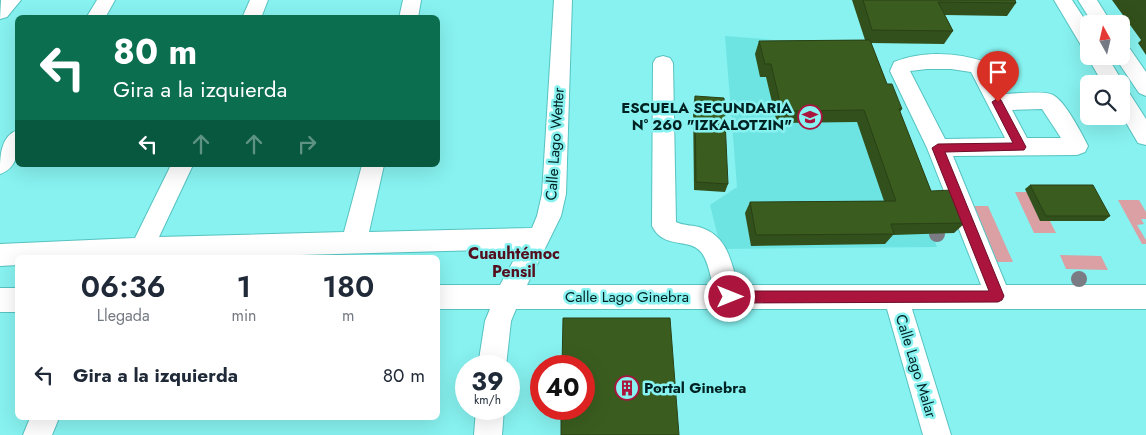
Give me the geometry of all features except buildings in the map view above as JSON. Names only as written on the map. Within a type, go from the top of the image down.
[{"type":"street","points":[[0,13],[12,0]]},
{"type":"street","points":[[97,15],[106,0]]},
{"type":"street","points":[[252,15],[259,0]]},
{"type":"street","points":[[409,15],[412,0]]},
{"type":"street","name":"Calle Lago Wetter","points":[[493,355],[498,320],[507,297],[549,216],[554,194],[563,0]]},
{"type":"street","points":[[1063,0],[1080,27]]},
{"type":"street","points":[[1087,0],[1097,15]]},
{"type":"street","points":[[663,63],[664,226],[669,231],[702,237],[710,242],[730,297]]},
{"type":"street","points":[[998,296],[938,148],[900,71],[901,67],[906,63],[973,64],[981,71],[1021,147]]},
{"type":"street","points":[[1130,64],[1146,88]]},
{"type":"street","points":[[938,148],[1077,146],[1054,108],[1046,101],[998,102]]},
{"type":"street","points":[[1130,110],[1146,136]]},
{"type":"street","points":[[0,165],[15,142]]},
{"type":"street","points":[[140,253],[181,167]]},
{"type":"street","points":[[354,242],[373,167]]},
{"type":"street","points":[[0,255],[140,253],[354,242],[539,238]]},
{"type":"street","name":"Calle Lago Ginebra","points":[[440,297],[1146,297]]},
{"type":"street","name":"Calle Lago Malar","points":[[896,297],[937,435]]},
{"type":"street","points":[[0,300],[15,300]]},
{"type":"street","points":[[37,435],[44,420]]},
{"type":"street","points":[[488,435],[489,420]]},
{"type":"shaded area","name":"ESCUELA SECUNDARIA Nº 260 \"IZKALOTZIN\"","points":[[725,36],[863,47],[937,247],[721,249],[710,205],[737,187]]},
{"type":"shaded area","points":[[1015,192],[1027,192],[1040,220],[1050,221],[1056,233],[1034,233]]},
{"type":"shaded area","points":[[1118,200],[1139,200],[1146,212],[1146,219],[1141,219],[1144,224],[1137,225],[1146,240],[1146,244],[1142,244]]},
{"type":"shaded area","points":[[969,206],[988,206],[1013,262],[993,262]]},
{"type":"shaded area","points":[[1060,255],[1101,256],[1108,270],[1066,269]]},
{"type":"place","name":"ESCUELA SECUNDARIA Nº 260 \"IZKALOTZIN\"","points":[[810,117]]},
{"type":"place","name":"Portal Ginebra","points":[[627,388]]},
{"type":"district","name":"Cuauhtémoc Pensil","points":[[514,262]]},
{"type":"route","points":[[730,297],[998,296],[938,148],[1021,147],[998,102]]}]
